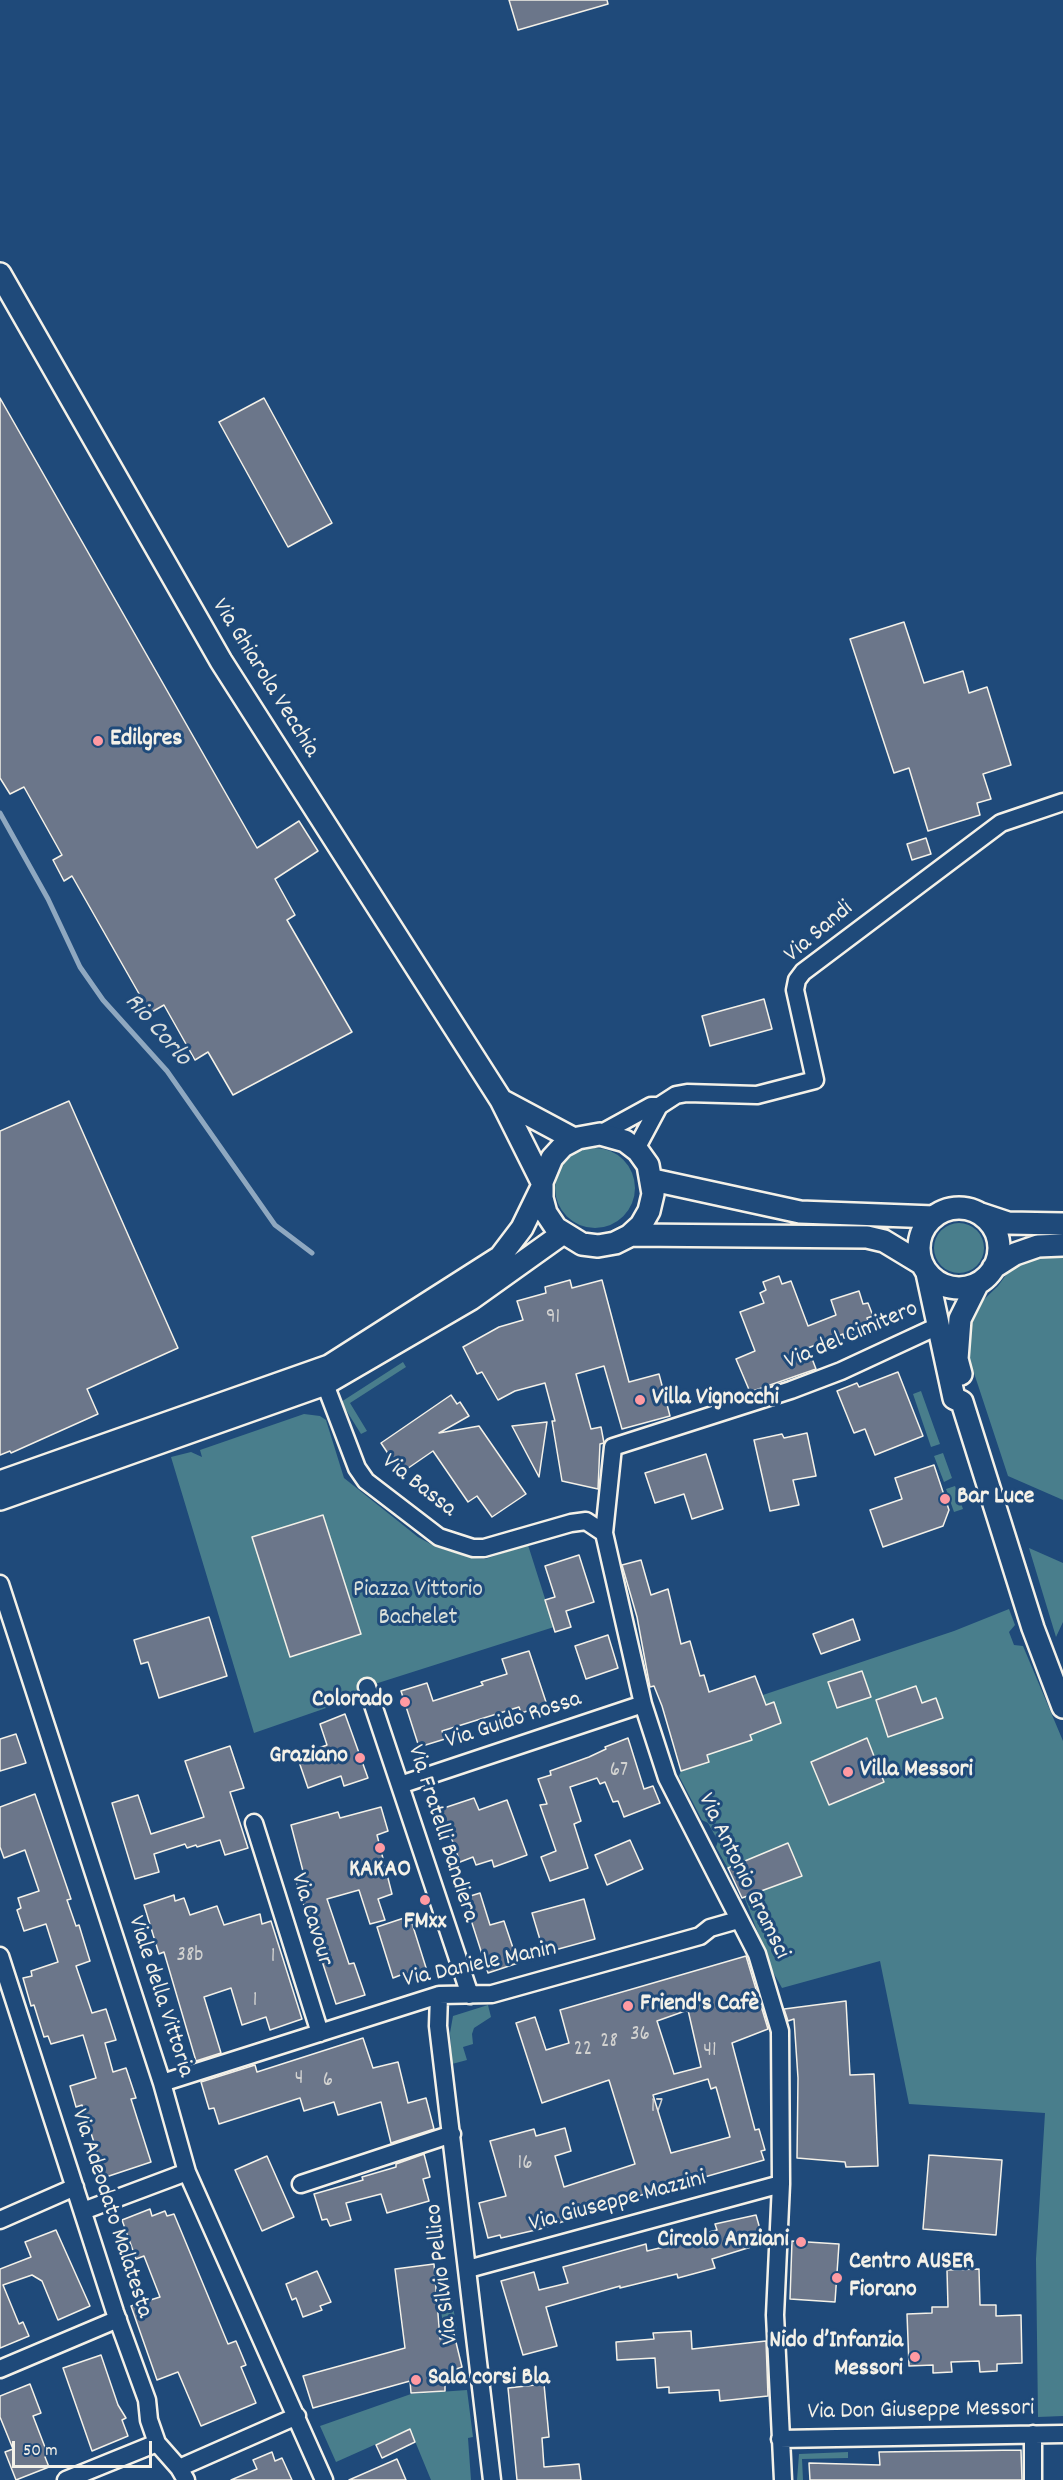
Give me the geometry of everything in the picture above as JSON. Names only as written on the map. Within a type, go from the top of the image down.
[{"type":"street","name":"Via Ghiarola Vecchia","points":[[0,274],[221,661],[501,1100],[542,1186]]},
{"type":"street","name":"Via Sandi","points":[[600,1134],[651,1106],[659,1106],[667,1100],[687,1093],[757,1095],[815,1080],[795,990],[797,980],[803,972],[1001,823],[1063,802]]},
{"type":"street","name":"Via Ghiarola Vecchia","points":[[501,1100],[574,1139]]},
{"type":"street","points":[[636,1149],[659,1106]]},
{"type":"street","points":[[0,1482],[329,1366],[500,1257],[522,1228],[542,1186],[552,1158],[574,1139],[600,1134],[625,1141],[636,1149],[648,1165],[653,1180],[650,1211],[641,1225],[631,1235],[615,1243],[598,1246],[582,1244],[562,1234],[546,1214],[542,1186]]},
{"type":"street","points":[[653,1180],[800,1212],[934,1217],[957,1208],[1008,1223],[1063,1224]]},
{"type":"street","points":[[962,1402],[967,1396],[957,1359],[960,1320],[997,1259],[998,1239],[994,1229],[980,1214]]},
{"type":"street","points":[[934,1217],[920,1238],[924,1268],[954,1398],[962,1402],[1033,1628],[1063,1707]]},
{"type":"street","points":[[0,1499],[325,1384],[471,1299],[562,1234]]},
{"type":"street","points":[[631,1235],[867,1237],[884,1240],[924,1268],[942,1284],[954,1288],[986,1276],[1015,1254],[1030,1248],[1063,1245]]},
{"type":"street","name":"Via del Cimitero","points":[[613,1447],[733,1410],[819,1380],[938,1326]]},
{"type":"street","name":"Via Bassa","points":[[325,1384],[362,1475],[385,1497],[439,1537],[473,1548],[484,1548],[571,1523],[586,1521],[604,1533]]},
{"type":"street","name":"Via Antonio Gramsci","points":[[613,1447],[604,1533],[643,1704],[667,1778],[757,1954],[780,2031],[781,2184],[775,2315],[783,2480]]},
{"type":"street","name":"Viale della Vittoria","points":[[0,1584],[162,2083],[188,2172],[324,2480]]},
{"type":"street","name":"Via Fratelli Bandiera","points":[[367,1687],[470,1995]]},
{"type":"street","name":"Via Guido Rossa","points":[[400,1785],[643,1704]]},
{"type":"street","name":"Via Cavour","points":[[254,1822],[320,2033]]},
{"type":"street","name":"Via Daniele Manin","points":[[162,2083],[440,1995],[492,1994],[674,1944],[700,1936],[710,1928],[738,1920]]},
{"type":"street","name":"Via Adeodato Malatesta","points":[[0,1956],[118,2319],[147,2400],[149,2420],[157,2443],[182,2474]]},
{"type":"street","name":"Via Silvio Pellico","points":[[440,1995],[438,2026],[492,2480]]},
{"type":"street","points":[[301,2184],[452,2134]]},
{"type":"street","points":[[83,2211],[188,2172]]},
{"type":"street","name":"Via Giuseppe Mazzini","points":[[468,2269],[781,2184]]},
{"type":"street","points":[[0,2220],[75,2187]]},
{"type":"street","points":[[0,2369],[118,2319]]},
{"type":"street","points":[[182,2474],[297,2416]]},
{"type":"street","points":[[1033,2434],[1033,2480]]},
{"type":"street","name":"Via Don Giuseppe Messori","points":[[780,2439],[1063,2434]]},
{"type":"street","points":[[66,2480],[157,2443]]},
{"type":"green space","points":[[587,1148],[603,1148],[624,1159],[635,1180],[635,1196],[624,1217],[603,1228],[587,1228],[573,1222],[561,1210],[555,1196],[555,1180],[561,1166],[573,1154]]},
{"type":"green space","points":[[954,1223],[964,1223],[977,1230],[984,1243],[984,1253],[977,1266],[964,1273],[954,1273],[945,1269],[938,1262],[934,1253],[934,1243],[938,1234],[945,1227]]},
{"type":"green space","points":[[1063,1255],[1063,1500],[1008,1476],[973,1370],[967,1363],[964,1337],[976,1307],[1006,1275],[1028,1259]]},
{"type":"green space","points":[[403,1362],[406,1367],[350,1403],[367,1431],[361,1434],[341,1402]]},
{"type":"green space","points":[[921,1391],[940,1444],[931,1447],[913,1394]]},
{"type":"green space","name":"Piazza Vittorio Bachelet","points":[[304,1414],[320,1416],[326,1420],[344,1478],[418,1537],[436,1547],[472,1558],[485,1559],[528,1545],[554,1627],[378,1683],[367,1687],[355,1698],[254,1733],[171,1457],[191,1452],[202,1457],[200,1450]],"holes":[[[323,1515],[361,1634],[252,1538]]]},
{"type":"green space","points":[[943,1453],[952,1478],[944,1482],[934,1456]]},
{"type":"green space","points":[[955,1486],[963,1509],[954,1512],[946,1489]]},
{"type":"green space","points":[[1029,1548],[1063,1563],[1063,1622],[1056,1637]]},
{"type":"green space","points":[[1009,1609],[1015,1625],[1009,1632],[1014,1645],[1023,1646],[1063,1741],[1063,2416],[1038,2417],[1036,2259],[1045,2113],[909,2104],[880,1961],[782,1988],[773,1972],[745,1899],[716,1847],[718,1841],[708,1823],[702,1820],[679,1776],[681,1771],[709,1762],[704,1743],[728,1748],[752,1740],[739,1703],[954,1631]]},
{"type":"green space","points":[[488,2005],[491,2017],[474,2028],[473,2044],[463,2047],[467,2060],[452,2064],[450,2033],[453,2016]]},
{"type":"green space","points":[[452,2299],[457,2332],[444,2334],[440,2301]]},
{"type":"green space","points":[[467,2390],[473,2437],[468,2438],[471,2480],[431,2480],[410,2429],[336,2462],[320,2426],[411,2394]]},
{"type":"green space","points":[[848,2452],[848,2458],[802,2459],[803,2480],[797,2480],[799,2454]]},
{"type":"building","points":[[509,0],[607,0],[608,4],[518,30]]},
{"type":"building","name":"Edilgres","points":[[0,398],[257,848],[299,821],[318,851],[275,879],[295,915],[287,920],[352,1032],[233,1095],[208,1052],[195,1060],[164,1005],[150,1013],[72,876],[64,881],[53,860],[62,855],[24,787],[10,794],[0,778]]},
{"type":"building","points":[[264,398],[332,523],[288,547],[219,422]]},
{"type":"building","points":[[904,622],[924,683],[963,671],[969,693],[987,687],[1011,765],[983,774],[991,799],[977,803],[980,815],[928,831],[909,768],[894,773],[850,639]]},
{"type":"building","points":[[926,838],[931,854],[912,860],[907,844]]},
{"type":"building","points":[[764,999],[772,1029],[710,1046],[702,1016]]},
{"type":"building","points":[[69,1101],[178,1348],[87,1389],[98,1414],[11,1453],[10,1451],[0,1455],[0,1131]]},
{"type":"building","points":[[779,1276],[782,1284],[791,1281],[808,1326],[836,1315],[831,1300],[859,1291],[863,1304],[868,1303],[873,1316],[867,1318],[871,1329],[844,1338],[843,1334],[808,1348],[816,1369],[750,1392],[736,1359],[755,1351],[740,1312],[764,1303],[760,1293],[766,1290],[763,1282]]},
{"type":"building","points":[[570,1280],[572,1288],[602,1280],[629,1382],[659,1374],[670,1416],[622,1429],[604,1366],[576,1374],[591,1429],[601,1427],[604,1443],[600,1444],[598,1489],[562,1481],[552,1421],[555,1421],[545,1383],[515,1391],[498,1400],[482,1372],[477,1374],[463,1347],[499,1327],[523,1320],[517,1301],[546,1293],[545,1287]]},
{"type":"building","points":[[898,1372],[923,1436],[875,1455],[865,1429],[854,1433],[837,1391],[857,1383],[859,1387]]},
{"type":"building","points":[[451,1395],[457,1404],[460,1402],[469,1416],[439,1433],[479,1426],[526,1494],[492,1517],[477,1496],[468,1502],[433,1451],[401,1473],[381,1443]]},
{"type":"building","points":[[547,1422],[539,1477],[512,1426]]},
{"type":"building","points":[[807,1433],[816,1476],[793,1480],[799,1505],[770,1511],[754,1440],[782,1434],[784,1438]]},
{"type":"building","points":[[706,1454],[723,1509],[692,1519],[684,1494],[655,1503],[645,1473]]},
{"type":"building","points":[[934,1465],[949,1510],[943,1526],[883,1547],[870,1510],[902,1499],[895,1478]]},
{"type":"building","points":[[323,1515],[361,1634],[290,1657],[252,1537]]},
{"type":"building","points":[[579,1555],[594,1602],[566,1611],[571,1627],[555,1632],[545,1600],[555,1597],[545,1566]]},
{"type":"building","points":[[641,1560],[651,1595],[668,1589],[681,1644],[690,1641],[700,1676],[704,1675],[709,1692],[755,1676],[766,1705],[774,1702],[781,1723],[750,1735],[752,1740],[707,1755],[709,1762],[681,1771],[662,1706],[654,1686],[650,1687],[637,1617],[622,1565]]},
{"type":"building","points":[[209,1617],[227,1676],[159,1698],[148,1662],[141,1664],[134,1640]]},
{"type":"building","points":[[853,1619],[860,1640],[821,1654],[813,1634]]},
{"type":"building","points":[[608,1635],[618,1668],[586,1679],[575,1646]]},
{"type":"building","points":[[529,1651],[547,1705],[521,1713],[519,1707],[442,1731],[445,1739],[419,1747],[401,1691],[427,1683],[433,1701],[483,1685],[481,1682],[507,1674],[502,1659]]},
{"type":"building","points":[[862,1671],[871,1697],[837,1708],[828,1682]]},
{"type":"building","points":[[916,1686],[922,1703],[936,1698],[943,1718],[888,1737],[876,1700]]},
{"type":"building","points":[[345,1714],[368,1778],[344,1786],[341,1776],[308,1788],[297,1756],[327,1745],[320,1724]]},
{"type":"building","points":[[16,1734],[26,1763],[0,1771],[0,1739]]},
{"type":"building","points":[[628,1738],[644,1789],[653,1786],[660,1803],[624,1817],[618,1801],[613,1802],[605,1782],[600,1784],[597,1778],[570,1787],[581,1821],[574,1824],[588,1868],[550,1881],[541,1857],[556,1851],[540,1805],[547,1804],[538,1779],[551,1775],[550,1771],[589,1757],[606,1749],[605,1747]]},
{"type":"building","name":"Villa Messori","points":[[867,1738],[884,1782],[829,1805],[811,1762]]},
{"type":"building","points":[[230,1746],[244,1788],[230,1792],[248,1848],[225,1855],[220,1840],[197,1847],[196,1845],[187,1848],[185,1844],[154,1854],[159,1872],[135,1879],[112,1803],[138,1795],[151,1834],[204,1817],[185,1761]]},
{"type":"building","points":[[35,1794],[71,1899],[67,1900],[76,1926],[79,1925],[90,1961],[76,1966],[92,2013],[106,2009],[116,2040],[105,2043],[113,2072],[126,2068],[136,2098],[131,2099],[151,2162],[100,2179],[94,2160],[99,2158],[82,2105],[76,2107],[70,2086],[96,2078],[83,2035],[51,2044],[48,2036],[44,2037],[34,2005],[31,2006],[23,1978],[32,1976],[31,1971],[58,1962],[46,1924],[24,1931],[17,1910],[21,1908],[18,1898],[39,1891],[25,1850],[4,1858],[0,1847],[0,1807]]},
{"type":"building","points":[[474,1798],[479,1810],[507,1800],[527,1855],[494,1867],[492,1860],[476,1865],[473,1857],[460,1862],[441,1809]]},
{"type":"building","points":[[381,1807],[388,1831],[377,1835],[392,1894],[378,1899],[385,1920],[370,1924],[359,1890],[327,1899],[349,1964],[354,1963],[365,1995],[336,2004],[295,1878],[304,1875],[291,1825],[338,1812],[340,1818]]},
{"type":"building","points":[[630,1840],[643,1869],[607,1885],[595,1855]]},
{"type":"building","points":[[788,1843],[802,1876],[742,1898],[728,1868]]},
{"type":"building","points":[[480,1893],[490,1925],[504,1921],[518,1963],[488,1973],[464,1898]]},
{"type":"building","points":[[174,1895],[175,1901],[184,1898],[190,1915],[217,1906],[224,1925],[260,1914],[262,1924],[271,1921],[302,2019],[270,2030],[266,2017],[242,2025],[231,1988],[204,1997],[221,2053],[196,2061],[164,1952],[159,1954],[144,1905]]},
{"type":"building","points":[[584,1899],[595,1939],[544,1953],[532,1913]]},
{"type":"building","points":[[404,1918],[405,1922],[411,1920],[428,1974],[408,1980],[406,1973],[393,1978],[377,1927]]},
{"type":"building","points":[[746,1956],[768,2029],[732,2043],[755,2130],[759,2129],[765,2150],[761,2151],[764,2160],[624,2200],[624,2202],[540,2229],[501,2238],[500,2235],[488,2238],[479,2203],[506,2196],[490,2141],[534,2129],[536,2136],[565,2128],[571,2151],[555,2156],[564,2187],[635,2164],[609,2080],[542,2103],[516,2023],[535,2017],[546,2050],[569,2043],[560,2010]],"holes":[[[688,2010],[701,2067],[674,2074],[657,2021]],[[708,2079],[711,2089],[716,2087],[730,2137],[671,2153],[653,2095]]]},
{"type":"building","points":[[846,2001],[850,2075],[874,2074],[878,2166],[846,2167],[845,2162],[797,2158],[798,2078],[794,2019],[788,2021],[784,2009]]},
{"type":"building","points":[[363,2038],[373,2068],[398,2062],[408,2103],[426,2098],[434,2129],[391,2143],[381,2102],[338,2115],[334,2102],[304,2111],[300,2098],[219,2124],[214,2108],[209,2109],[201,2082],[255,2065],[257,2072]]},
{"type":"building","points":[[424,2154],[430,2177],[423,2179],[429,2201],[387,2213],[381,2194],[346,2203],[351,2220],[330,2226],[327,2219],[322,2220],[314,2194],[363,2180],[362,2177],[396,2167],[396,2164]]},
{"type":"building","points":[[929,2155],[1002,2160],[996,2235],[923,2229]]},
{"type":"building","points":[[267,2156],[294,2217],[262,2231],[235,2170]]},
{"type":"building","points":[[150,2209],[152,2216],[165,2211],[167,2216],[174,2214],[228,2344],[236,2341],[246,2365],[241,2367],[256,2403],[201,2426],[178,2372],[157,2380],[131,2306],[160,2297],[144,2256],[136,2259],[122,2220]]},
{"type":"building","points":[[756,2215],[764,2243],[712,2259],[715,2268],[678,2278],[677,2274],[620,2288],[620,2286],[546,2307],[557,2346],[523,2355],[501,2281],[534,2272],[539,2290],[568,2283],[563,2267],[646,2244],[647,2251],[676,2244],[675,2241],[717,2230],[715,2224]]},
{"type":"building","points":[[56,2230],[90,2306],[58,2320],[42,2281],[32,2275],[3,2285],[19,2324],[23,2322],[29,2336],[0,2348],[0,2269],[31,2257],[25,2242]]},
{"type":"building","points":[[792,2241],[839,2244],[835,2302],[790,2299]]},
{"type":"building","points":[[434,2264],[440,2339],[454,2334],[462,2367],[445,2373],[445,2391],[411,2393],[410,2381],[313,2408],[303,2376],[405,2348],[395,2269]]},
{"type":"building","points":[[979,2269],[980,2305],[996,2305],[996,2316],[1021,2315],[1022,2363],[997,2364],[997,2371],[980,2372],[979,2361],[951,2362],[952,2372],[933,2373],[933,2365],[909,2366],[907,2314],[932,2313],[932,2307],[948,2307],[947,2270]]},
{"type":"building","points":[[317,2271],[331,2302],[320,2306],[322,2310],[303,2317],[296,2298],[292,2300],[286,2284]]},
{"type":"building","points":[[691,2331],[692,2349],[766,2341],[768,2396],[720,2401],[719,2390],[669,2393],[669,2387],[657,2388],[655,2358],[617,2360],[616,2342],[654,2339],[653,2333]]},
{"type":"building","points":[[101,2355],[118,2405],[126,2418],[122,2420],[128,2436],[92,2451],[63,2368]]},
{"type":"building","points":[[30,2384],[41,2413],[33,2416],[48,2455],[45,2457],[49,2467],[16,2480],[5,2452],[13,2449],[0,2417],[0,2396]]},
{"type":"building","points":[[544,2384],[549,2437],[542,2438],[544,2467],[579,2464],[581,2480],[517,2480],[508,2388]]},
{"type":"building","points":[[410,2429],[415,2442],[382,2458],[376,2445]]},
{"type":"building","points":[[1021,2450],[1022,2480],[810,2480],[809,2463],[880,2465],[879,2452]]},
{"type":"building","points":[[272,2452],[275,2461],[282,2458],[292,2480],[231,2480],[257,2469],[253,2460]]},
{"type":"building","points":[[397,2459],[406,2480],[349,2480]]},
{"type":"waterway","name":"Rio Corlo","points":[[0,813],[48,899],[80,967],[103,1000],[167,1071],[275,1225],[312,1253]]},
{"type":"place","name":"Edilgres","points":[[98,741]]},
{"type":"place","name":"Villa Vignocchi","points":[[640,1400]]},
{"type":"place","name":"Bar Luce","points":[[945,1499]]},
{"type":"place","name":"Colorado","points":[[405,1702]]},
{"type":"place","name":"Graziano","points":[[360,1758]]},
{"type":"place","name":"Villa Messori","points":[[848,1772]]},
{"type":"place","name":"KAKAO","points":[[380,1848]]},
{"type":"place","name":"FMxx","points":[[425,1900]]},
{"type":"place","name":"Friend's Cafè","points":[[628,2006]]},
{"type":"place","name":"Circolo Anziani","points":[[801,2242]]},
{"type":"place","name":"Centro AUSER Fiorano","points":[[837,2278]]},
{"type":"place","name":"Nido d’Infanzia Messori","points":[[915,2357]]},
{"type":"place","name":"Sala corsi Bla","points":[[416,2380]]}]
